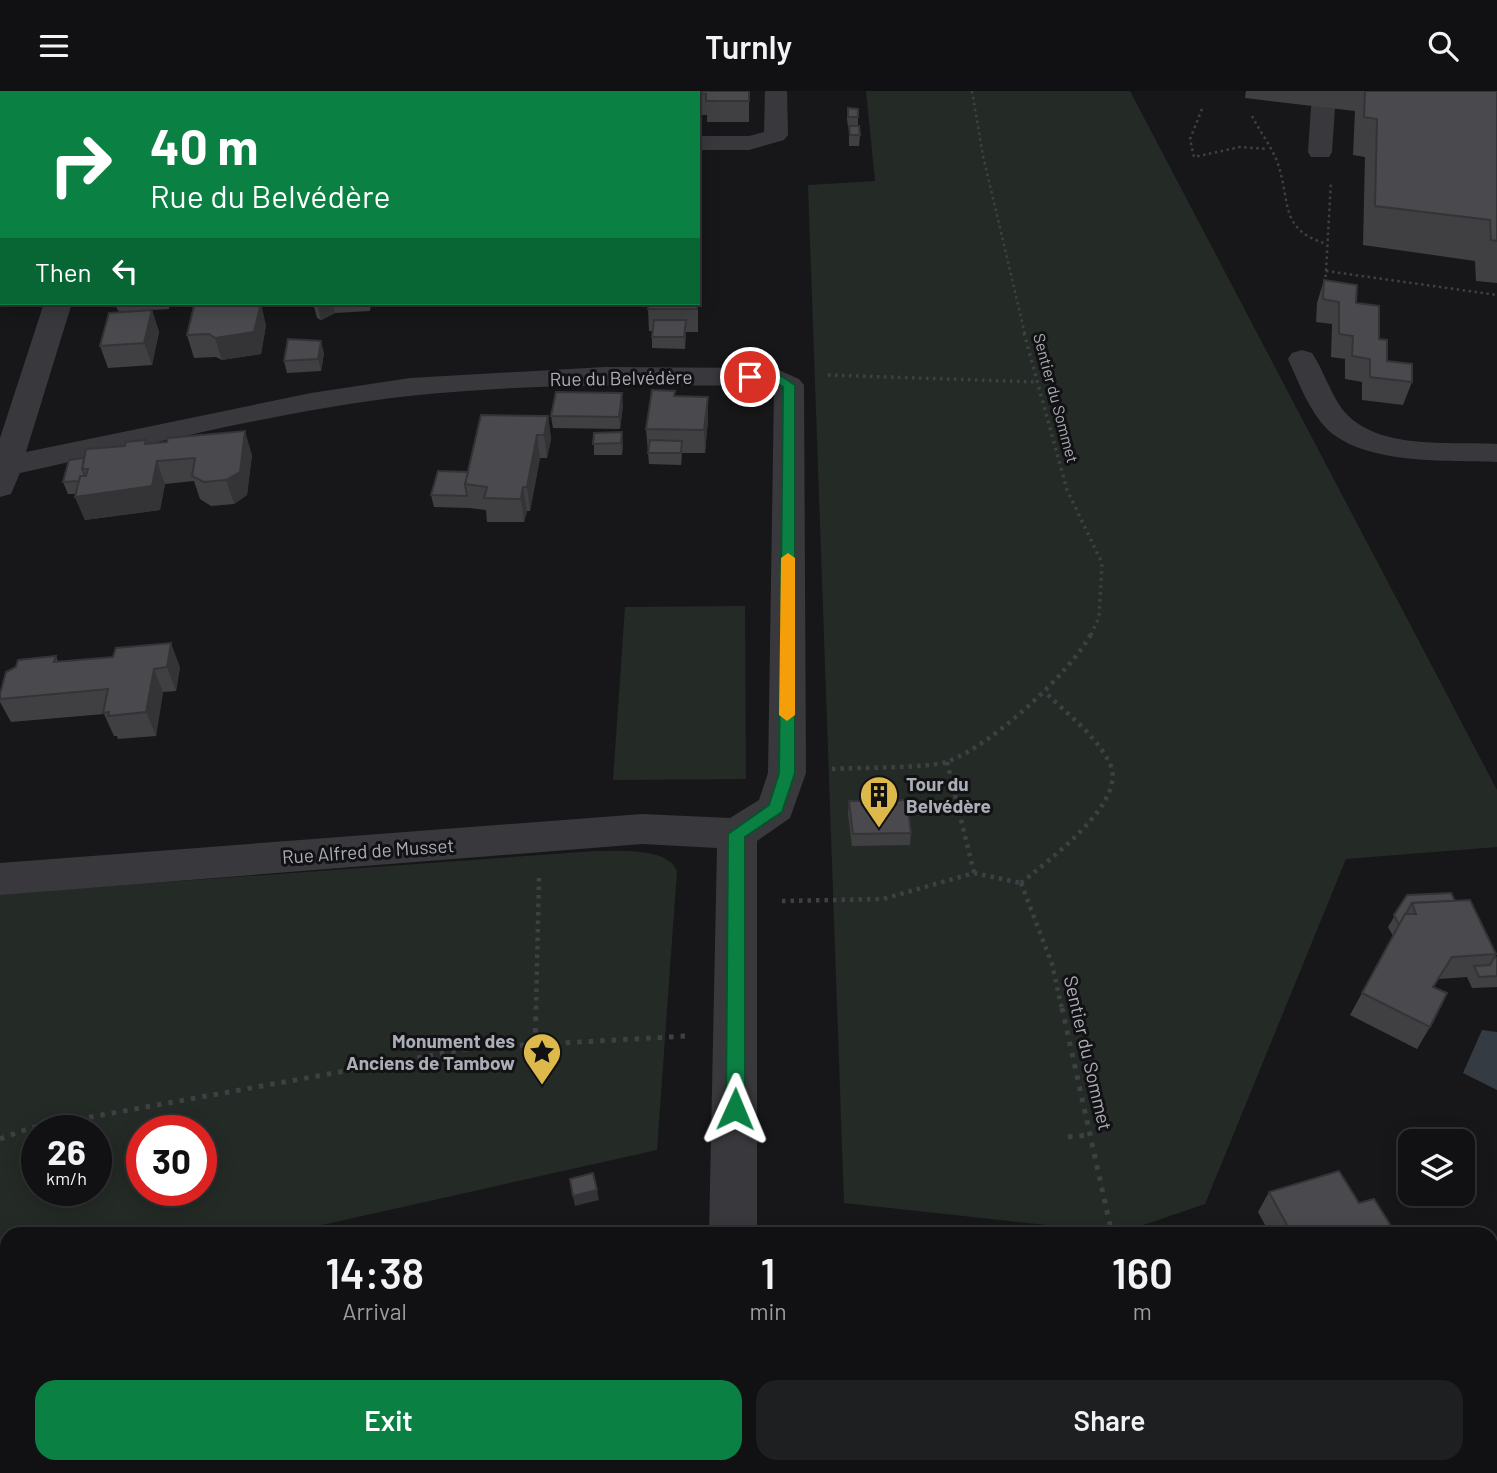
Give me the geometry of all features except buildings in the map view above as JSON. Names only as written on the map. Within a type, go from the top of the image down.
[{"type":"street","points":[[700,143],[751,143],[767,141],[776,135],[776,91]]},
{"type":"street","points":[[1320,152],[1323,107]]},
{"type":"street","points":[[2,481],[57,305]]},
{"type":"street","points":[[1302,359],[1331,413],[1354,435],[1390,444],[1497,453]]},
{"type":"street","name":"Rue du Belvédère","points":[[2,481],[312,402],[410,387],[606,376],[774,377]]},
{"type":"street","points":[[733,1227],[737,834],[776,808],[787,773],[789,385],[774,377]]},
{"type":"street","name":"Rue Alfred de Musset","points":[[0,880],[642,829],[737,834]]},
{"type":"path","name":"Sentier du Sommet","points":[[947,762],[971,750],[1045,692],[1090,637],[1099,617],[1102,563],[1067,489],[1036,382],[983,156],[972,91]]},
{"type":"path","points":[[1202,109],[1190,137],[1189,145],[1194,157],[1240,147],[1269,150]]},
{"type":"path","points":[[1252,116],[1278,162],[1281,188],[1295,229],[1309,240],[1327,244]]},
{"type":"path","points":[[1320,152],[1332,159],[1325,285]]},
{"type":"path","points":[[1326,271],[1497,295]]},
{"type":"path","points":[[774,377],[807,375],[1036,382]]},
{"type":"path","points":[[738,902],[883,899],[974,873],[1021,883],[1075,835],[1111,794],[1113,779],[1111,767],[1099,749],[1045,692]]},
{"type":"path","points":[[787,773],[947,762],[974,873]]},
{"type":"path","points":[[535,1044],[540,838]]},
{"type":"path","name":"Sentier du Sommet","points":[[1021,883],[1052,964],[1110,1227]]},
{"type":"path","points":[[0,1139],[30,1128],[471,1048],[679,1037]]},
{"type":"path","points":[[1068,1137],[1090,1135]]},
{"type":"shaded area","points":[[866,91],[1130,91],[1497,790],[1497,847],[1346,859],[1205,1204],[1138,1227],[1065,1227],[844,1203],[808,185],[875,181]]},
{"type":"shaded area","points":[[745,606],[746,779],[613,780],[625,607]]},
{"type":"shaded area","points":[[595,851],[640,852],[663,857],[672,863],[677,871],[657,1150],[307,1227],[0,1227],[0,894]]},
{"type":"shaded area","points":[[1482,1030],[1497,1032],[1497,1090],[1463,1073]]},
{"type":"slow traffic","points":[[787,715],[788,558]]},
{"type":"place","name":"Tour du Belvédère","points":[[879,829]]},
{"type":"place","name":"Monument des Anciens de Tambow","points":[[542,1086]]},
{"type":"route","points":[[735,1109],[737,834],[776,808],[787,773],[789,385],[774,377],[750,377]]}]
